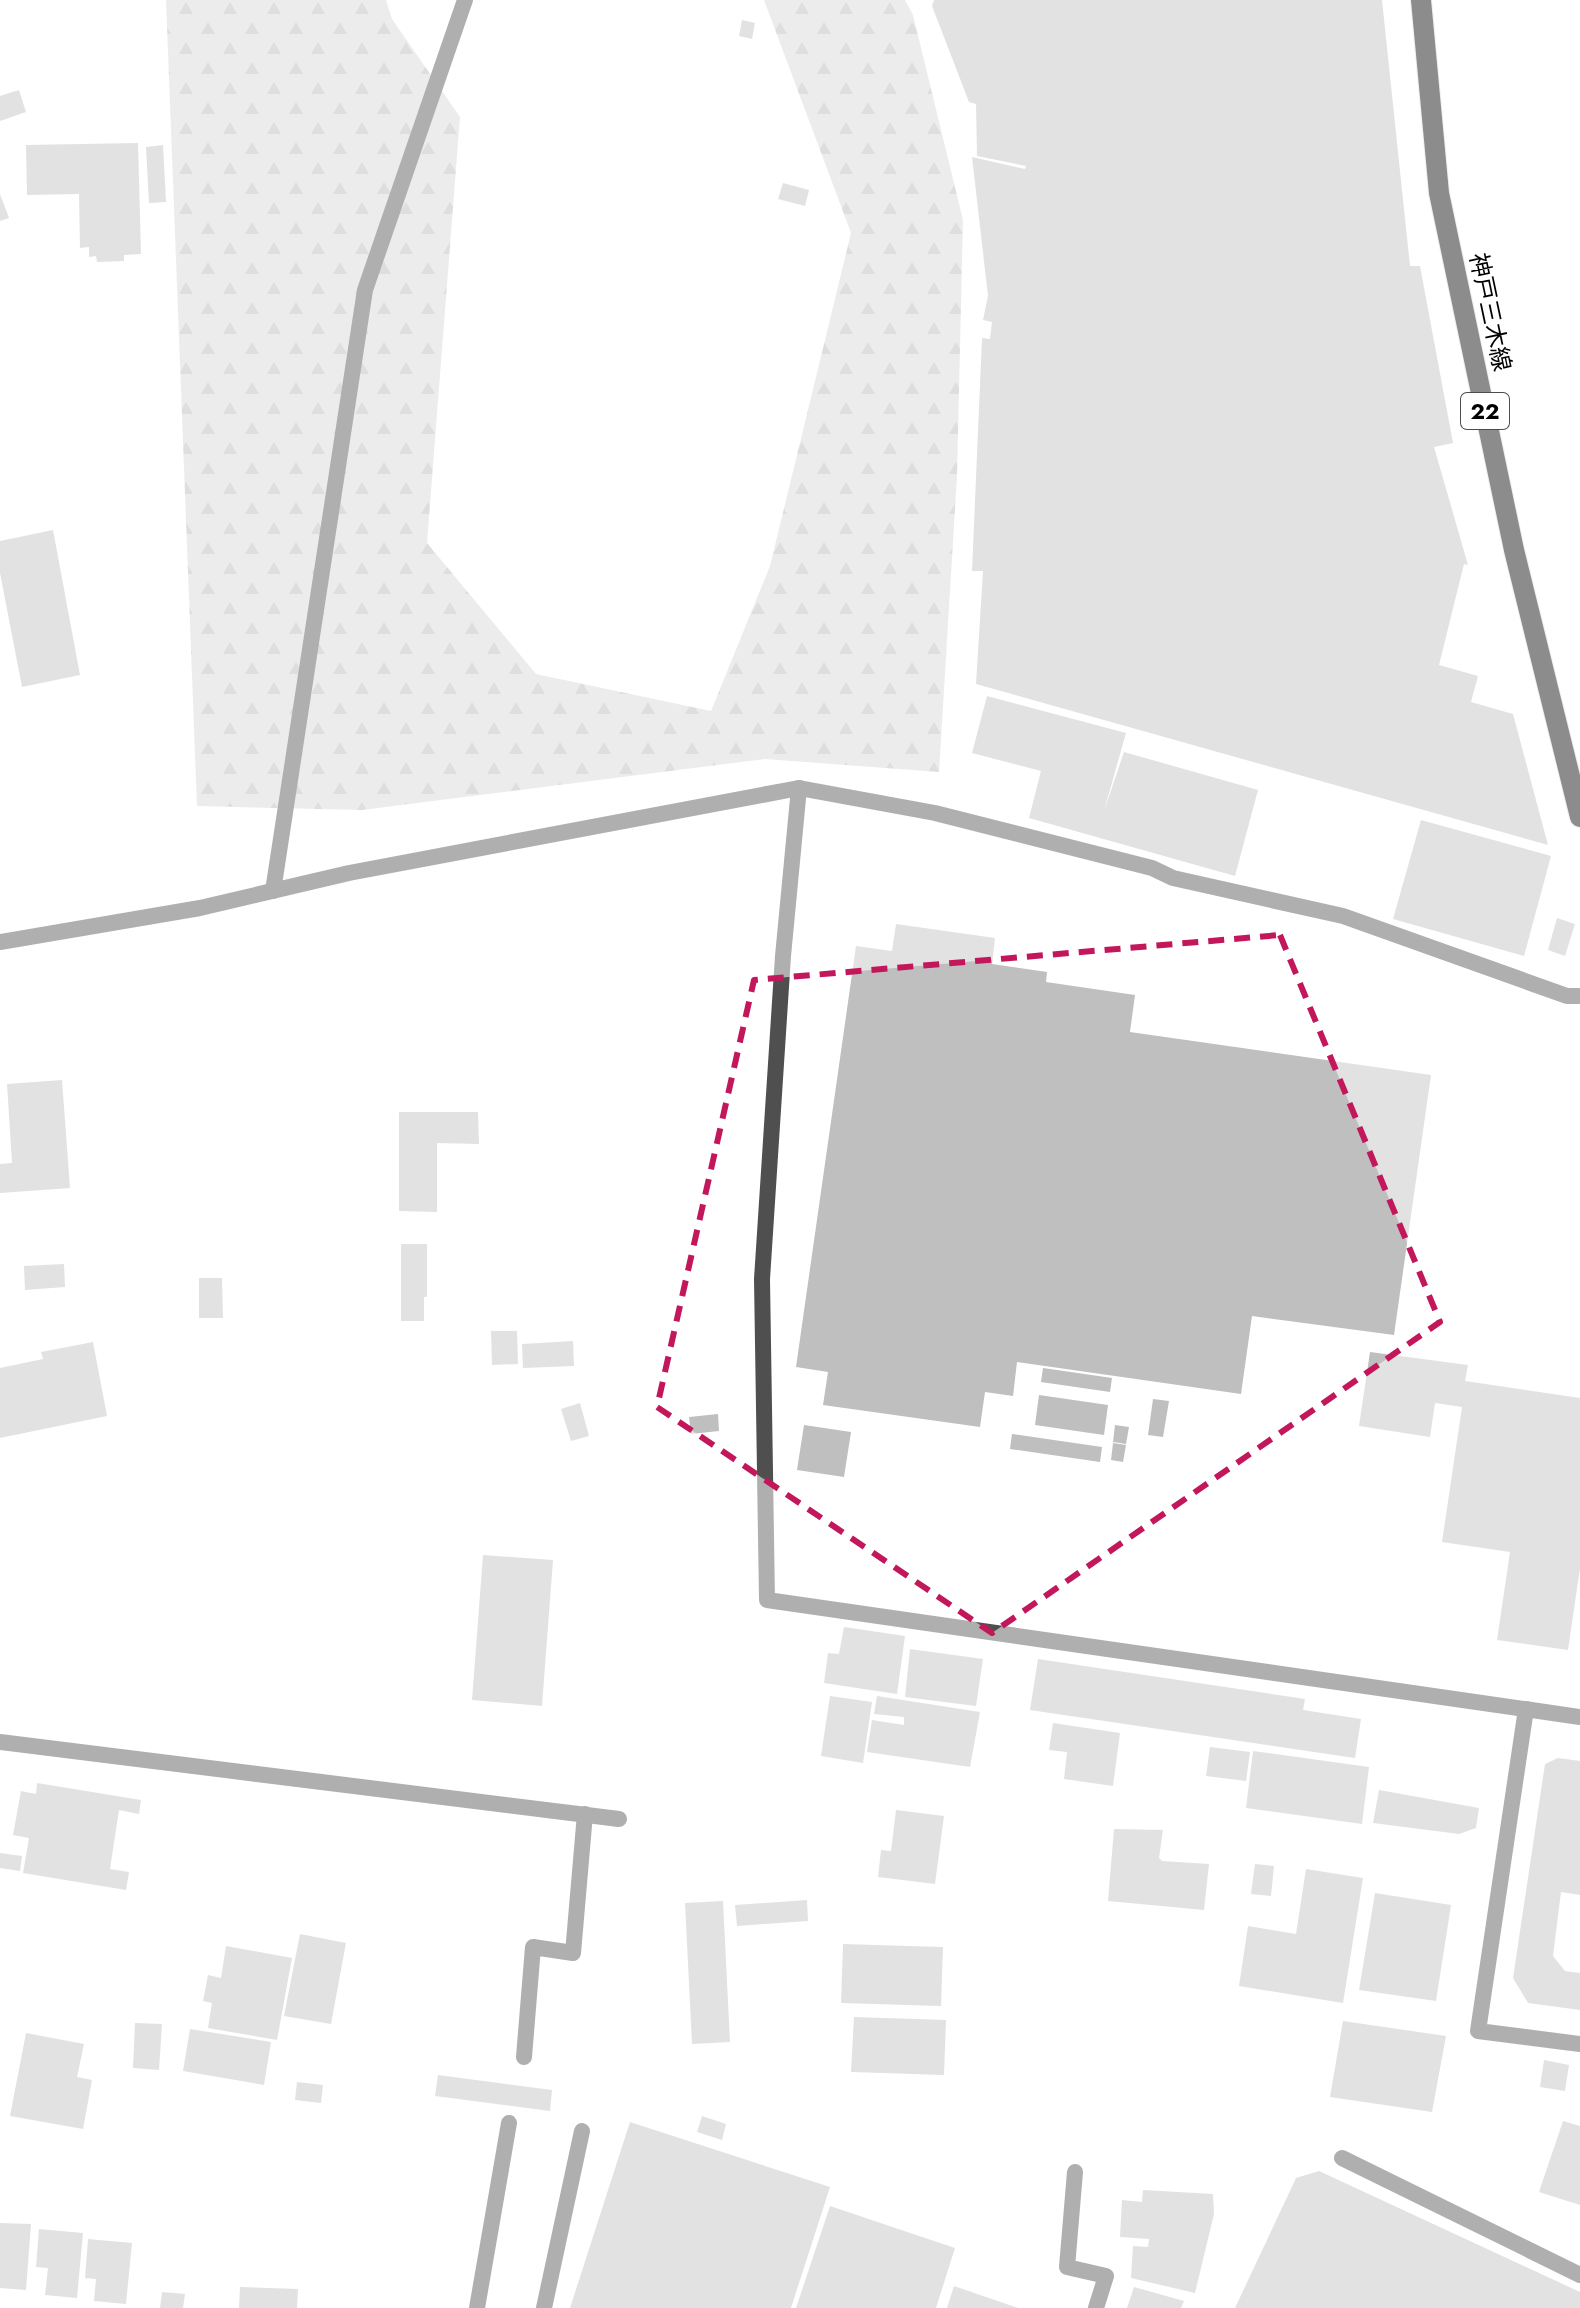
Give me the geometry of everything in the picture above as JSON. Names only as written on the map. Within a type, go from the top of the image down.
[{"type":"main road","name":"神戸三木線","points":[[1421,0],[1439,193],[1514,550],[1580,817]]},
{"type":"street","points":[[273,891],[365,290],[465,0]]},
{"type":"street","points":[[799,788],[783,956],[762,1279],[767,1600],[1580,1717]]},
{"type":"street","points":[[0,942],[200,908],[349,873],[799,788],[935,813],[1152,868],[1173,878],[1343,916],[1567,996],[1580,996]]},
{"type":"street","points":[[1526,1709],[1478,2031],[1580,2044]]},
{"type":"street","points":[[0,1742],[619,1819]]},
{"type":"street","points":[[524,2057],[533,1947],[573,1953],[585,1814]]},
{"type":"street","points":[[477,2308],[509,2123]]},
{"type":"street","points":[[544,2308],[582,2131]]},
{"type":"street","points":[[1342,2158],[1580,2275]]},
{"type":"street","points":[[1075,2172],[1067,2267],[1106,2276],[1096,2308]]},
{"type":"highlighted area","points":[[1280,935],[1440,1322],[992,1633],[657,1407],[754,980]]},
{"type":"green space","points":[[166,0],[386,0],[392,19],[460,117],[427,543],[536,674],[711,711],[770,566],[851,233],[764,0],[905,0],[913,15],[963,220],[957,476],[939,772],[765,759],[362,810],[197,806]]},
{"type":"building","points":[[934,0],[1382,0],[1410,266],[1420,266],[1453,443],[1434,447],[1468,565],[1464,564],[1439,665],[1478,676],[1471,702],[1513,714],[1548,845],[976,684],[983,571],[972,571],[982,338],[990,339],[992,322],[983,320],[988,296],[972,157],[1025,169],[1026,166],[977,156],[976,104],[969,102],[932,6]]},
{"type":"building","points":[[742,20],[755,23],[752,39],[739,36]]},
{"type":"building","points":[[19,90],[26,112],[0,121],[0,96]]},
{"type":"building","points":[[138,143],[141,254],[124,255],[124,261],[97,262],[96,256],[89,257],[89,247],[80,248],[79,194],[27,195],[26,145]]},
{"type":"building","points":[[163,145],[166,202],[149,203],[146,147]]},
{"type":"building","points":[[783,183],[809,190],[805,206],[778,199]]},
{"type":"building","points":[[0,194],[9,218],[0,221]]},
{"type":"building","points":[[53,530],[80,675],[22,687],[0,573],[0,541]]},
{"type":"building","points":[[987,696],[1126,733],[1104,811],[1124,752],[1258,790],[1235,876],[1029,818],[1041,771],[972,753]]},
{"type":"building","points":[[1421,820],[1551,856],[1524,956],[1393,919]]},
{"type":"building","points":[[1557,918],[1575,924],[1565,956],[1548,950]]},
{"type":"building","points":[[896,924],[995,938],[992,964],[1047,972],[1046,982],[1135,995],[1130,1032],[1431,1075],[1394,1335],[1252,1316],[1241,1394],[1017,1362],[1013,1396],[985,1392],[980,1427],[823,1405],[828,1372],[796,1367],[856,946],[892,951]]},
{"type":"building","points":[[62,1080],[70,1188],[0,1193],[0,1164],[12,1163],[7,1084]]},
{"type":"building","points":[[399,1112],[478,1112],[479,1144],[437,1143],[437,1212],[399,1211]]},
{"type":"building","points":[[401,1244],[427,1244],[424,1321],[401,1321]]},
{"type":"building","points":[[64,1264],[65,1287],[25,1290],[24,1266]]},
{"type":"building","points":[[199,1278],[222,1278],[223,1318],[199,1318]]},
{"type":"building","points":[[491,1331],[517,1331],[518,1364],[492,1365]]},
{"type":"building","points":[[573,1341],[574,1366],[523,1368],[522,1344]]},
{"type":"building","points":[[93,1342],[107,1416],[0,1438],[0,1368],[43,1359],[41,1352]]},
{"type":"building","points":[[1370,1352],[1468,1365],[1465,1381],[1580,1398],[1580,1568],[1568,1650],[1497,1640],[1510,1552],[1442,1542],[1462,1407],[1435,1403],[1430,1437],[1359,1426]]},
{"type":"building","points":[[1043,1368],[1112,1378],[1110,1392],[1041,1382]]},
{"type":"building","points":[[1039,1395],[1108,1405],[1104,1435],[1035,1425]]},
{"type":"building","points":[[1153,1399],[1169,1401],[1163,1437],[1148,1435]]},
{"type":"building","points":[[580,1403],[589,1436],[571,1441],[561,1409]]},
{"type":"building","points":[[718,1414],[719,1431],[691,1434],[689,1417]]},
{"type":"building","points":[[804,1425],[851,1432],[844,1477],[797,1470]]},
{"type":"building","points":[[1115,1425],[1129,1427],[1126,1444],[1113,1442]]},
{"type":"building","points":[[1012,1434],[1102,1447],[1100,1462],[1010,1449]]},
{"type":"building","points":[[1113,1443],[1126,1445],[1123,1462],[1111,1460]]},
{"type":"building","points":[[483,1555],[553,1560],[542,1706],[472,1700]]},
{"type":"building","points":[[844,1627],[905,1636],[897,1694],[824,1683],[828,1653],[839,1654]]},
{"type":"building","points":[[910,1649],[983,1659],[976,1706],[905,1697]]},
{"type":"building","points":[[1038,1659],[1305,1699],[1303,1710],[1361,1719],[1355,1758],[1030,1710]]},
{"type":"building","points":[[830,1696],[872,1702],[863,1763],[821,1756]]},
{"type":"building","points":[[877,1696],[980,1712],[970,1767],[867,1752],[872,1720],[904,1725],[904,1717],[874,1714]]},
{"type":"building","points":[[1053,1723],[1120,1733],[1113,1786],[1064,1779],[1067,1752],[1049,1750]]},
{"type":"building","points":[[1210,1747],[1250,1752],[1246,1781],[1206,1776]]},
{"type":"building","points":[[1253,1751],[1369,1767],[1362,1824],[1246,1808]]},
{"type":"building","points":[[1558,1758],[1580,1761],[1580,1895],[1561,1892],[1553,1956],[1565,1971],[1580,1973],[1580,2010],[1528,2003],[1513,1978],[1545,1764]]},
{"type":"building","points":[[37,1783],[141,1800],[139,1814],[119,1810],[110,1869],[129,1872],[126,1890],[23,1873],[29,1838],[13,1835],[21,1791],[36,1794]]},
{"type":"building","points":[[1379,1790],[1479,1808],[1476,1828],[1459,1834],[1373,1823]]},
{"type":"building","points":[[896,1810],[944,1816],[935,1884],[878,1877],[881,1850],[891,1851]]},
{"type":"building","points":[[1114,1829],[1163,1830],[1159,1858],[1162,1861],[1209,1864],[1204,1910],[1108,1901]]},
{"type":"building","points":[[0,1853],[22,1856],[20,1871],[0,1868]]},
{"type":"building","points":[[1255,1864],[1274,1866],[1271,1896],[1251,1894]]},
{"type":"building","points":[[1306,1869],[1363,1878],[1343,2003],[1239,1986],[1248,1926],[1296,1934]]},
{"type":"building","points":[[1375,1893],[1451,1905],[1436,2001],[1359,1990]]},
{"type":"building","points":[[807,1900],[808,1921],[737,1926],[735,1905]]},
{"type":"building","points":[[723,1901],[730,2042],[692,2044],[685,1903]]},
{"type":"building","points":[[300,1934],[346,1943],[331,2024],[284,2016]]},
{"type":"building","points":[[843,1944],[943,1947],[941,2006],[841,2003]]},
{"type":"building","points":[[226,1946],[292,1958],[277,2040],[208,2028],[212,2003],[203,2001],[208,1975],[221,1978]]},
{"type":"building","points":[[854,2017],[946,2020],[944,2075],[851,2072]]},
{"type":"building","points":[[1343,2021],[1446,2036],[1432,2112],[1330,2097]]},
{"type":"building","points":[[135,2023],[162,2024],[159,2070],[133,2068]]},
{"type":"building","points":[[190,2029],[271,2042],[264,2085],[183,2071]]},
{"type":"building","points":[[26,2033],[84,2044],[77,2077],[92,2080],[83,2129],[10,2116]]},
{"type":"building","points":[[1544,2060],[1569,2065],[1565,2091],[1540,2087]]},
{"type":"building","points":[[438,2075],[552,2090],[550,2111],[435,2096]]},
{"type":"building","points":[[297,2082],[323,2085],[321,2103],[295,2100]]},
{"type":"building","points":[[702,2116],[726,2124],[722,2140],[697,2132]]},
{"type":"building","points":[[1563,2121],[1580,2126],[1580,2205],[1539,2192]]},
{"type":"building","points":[[630,2122],[830,2187],[791,2308],[570,2308]]},
{"type":"building","points":[[1319,2171],[1580,2292],[1580,2308],[1235,2308],[1296,2178]]},
{"type":"building","points":[[1143,2190],[1213,2194],[1214,2214],[1195,2293],[1131,2278],[1133,2246],[1148,2247],[1149,2239],[1120,2237],[1122,2200],[1142,2202]]},
{"type":"building","points":[[830,2206],[955,2248],[936,2308],[796,2308]]},
{"type":"building","points":[[0,2223],[31,2224],[26,2290],[0,2288]]},
{"type":"building","points":[[39,2229],[83,2233],[77,2298],[45,2295],[48,2268],[36,2267]]},
{"type":"building","points":[[88,2239],[132,2243],[126,2304],[94,2301],[96,2279],[85,2278]]},
{"type":"building","points":[[954,2286],[1018,2308],[947,2308]]},
{"type":"building","points":[[240,2287],[298,2289],[297,2308],[239,2308]]},
{"type":"building","points":[[1134,2287],[1184,2301],[1181,2308],[1127,2308]]},
{"type":"building","points":[[162,2292],[185,2294],[183,2308],[160,2308]]}]
